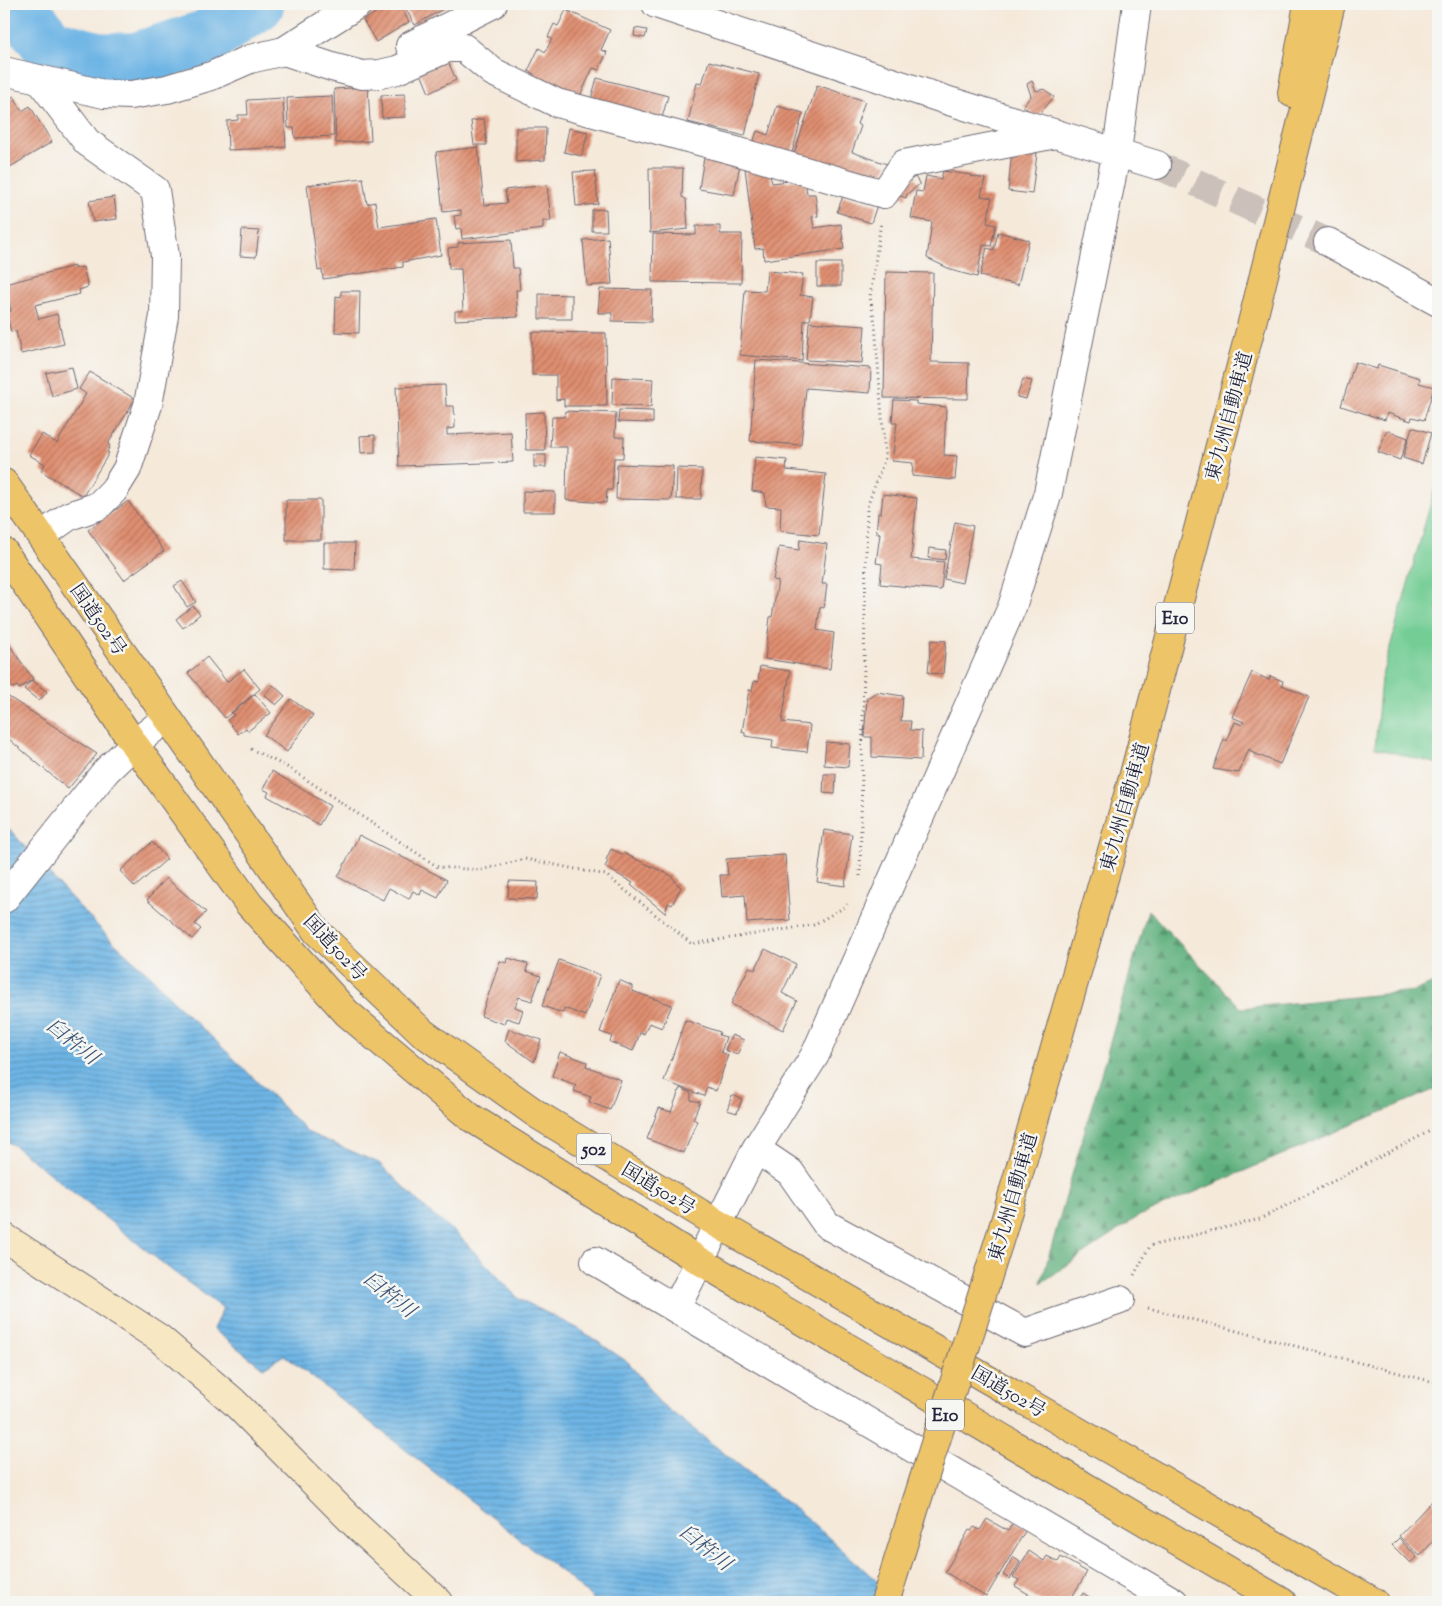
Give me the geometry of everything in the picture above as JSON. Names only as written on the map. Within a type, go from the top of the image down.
[{"type":"highway","points":[[1250,331],[1308,4]]},
{"type":"highway","name":"東九州自動車道","points":[[885,1602],[1003,1228],[1133,778],[1250,331],[1332,4]]},
{"type":"highway","name":"国道502号","points":[[4,483],[317,932],[422,1033],[538,1115],[718,1224],[1374,1602]]},
{"type":"highway","name":"国道502号","points":[[4,552],[134,744],[249,904],[347,1013],[470,1118],[700,1262],[1282,1602]]},
{"type":"street","points":[[4,71],[104,94],[131,95],[167,89],[210,76],[250,59],[284,51],[358,4]]},
{"type":"street","points":[[332,67],[374,59],[411,45],[493,4]]},
{"type":"street","points":[[656,4],[1157,165]]},
{"type":"street","points":[[676,1308],[756,1149],[815,1055],[1012,607],[1048,493],[1116,152],[1137,4]]},
{"type":"street","points":[[284,51],[362,75],[380,74],[397,70],[448,48],[464,48],[493,72],[557,103],[736,151],[884,194],[904,164],[1056,134]]},
{"type":"street","points":[[39,79],[87,142],[155,190],[165,256],[164,316],[150,396],[127,469],[114,490],[98,506],[70,516],[41,536]]},
{"type":"street","points":[[1328,242],[1438,302]]},
{"type":"street","points":[[4,899],[106,771],[134,744],[167,718]]},
{"type":"street","points":[[756,1149],[790,1172],[827,1225],[1024,1333],[1120,1300]]},
{"type":"street","points":[[4,1237],[167,1344],[234,1402],[359,1528],[439,1602]]},
{"type":"street","points":[[595,1261],[1174,1602]]},
{"type":"path","points":[[860,884],[867,507],[885,458],[875,323],[870,297],[884,194]]},
{"type":"path","points":[[250,749],[289,768],[438,866],[481,870],[525,860],[606,875],[692,944],[813,925],[845,907],[850,899]]},
{"type":"path","points":[[1438,1127],[1260,1219],[1150,1246],[1120,1300],[1438,1383]]},
{"type":"green space","points":[[1438,477],[1438,764],[1375,748],[1381,679]]},
{"type":"green space","points":[[1148,910],[1241,1008],[1415,991],[1438,981],[1438,1088],[1139,1216],[1041,1283]]},
{"type":"water","name":"臼杵川","points":[[4,828],[12,832],[113,942],[151,976],[176,1004],[309,1133],[379,1163],[429,1212],[459,1236],[519,1299],[579,1329],[629,1363],[659,1402],[809,1520],[900,1602],[597,1602],[562,1572],[284,1355],[263,1368],[213,1329],[223,1308],[175,1273],[15,1146],[4,1140]]},
{"type":"building","points":[[390,4],[399,4],[409,22],[376,42],[363,20]]},
{"type":"building","points":[[403,4],[452,4],[415,25]]},
{"type":"building","points":[[566,10],[610,30],[601,50],[607,52],[599,70],[593,68],[577,102],[532,81],[534,74],[528,71],[539,48],[545,52],[552,39],[548,37],[554,24],[558,26]]},
{"type":"building","points":[[635,28],[647,30],[645,38],[634,36]]},
{"type":"building","points":[[447,59],[456,80],[429,93],[420,71]]},
{"type":"building","points":[[709,61],[759,74],[745,136],[688,122],[697,83],[702,84]]},
{"type":"building","points":[[597,78],[668,96],[660,125],[589,106]]},
{"type":"building","points":[[1032,81],[1036,91],[1044,89],[1054,97],[1037,117],[1023,106],[1031,96],[1027,84]]},
{"type":"building","points":[[817,85],[865,101],[857,124],[861,126],[852,152],[887,164],[879,186],[793,157]]},
{"type":"building","points":[[368,87],[371,141],[336,143],[334,89]]},
{"type":"building","points":[[7,93],[10,98],[14,96],[22,111],[30,106],[52,142],[10,167],[4,156],[4,95]]},
{"type":"building","points":[[405,94],[405,117],[382,118],[381,95]]},
{"type":"building","points":[[332,96],[334,136],[295,138],[294,128],[288,128],[287,98]]},
{"type":"building","points":[[283,98],[286,147],[228,150],[227,121],[238,120],[238,115],[248,115],[247,100]]},
{"type":"building","points":[[777,106],[803,113],[790,160],[751,149],[757,131],[768,135]]},
{"type":"building","points":[[484,119],[487,145],[474,145],[471,121]]},
{"type":"building","points":[[516,128],[546,128],[545,160],[516,162]]},
{"type":"building","points":[[569,128],[588,132],[582,156],[564,152]]},
{"type":"building","points":[[478,147],[484,205],[507,203],[505,190],[547,185],[551,221],[543,221],[543,229],[462,239],[461,228],[456,229],[454,216],[461,215],[461,210],[443,212],[436,152]]},
{"type":"building","points":[[1012,150],[1037,153],[1032,194],[1008,191]]},
{"type":"building","points":[[704,157],[740,164],[734,195],[699,189]]},
{"type":"building","points":[[768,167],[772,183],[805,179],[807,194],[815,194],[818,216],[812,217],[814,228],[841,224],[844,249],[764,260],[763,248],[755,249],[745,168]]},
{"type":"building","points":[[649,168],[683,168],[682,197],[686,199],[688,229],[650,233]]},
{"type":"building","points":[[595,171],[598,204],[576,206],[573,172]]},
{"type":"building","points":[[943,171],[985,179],[981,196],[992,198],[987,223],[996,225],[991,246],[983,245],[977,277],[954,271],[927,258],[932,222],[911,218],[916,191],[923,192],[926,176],[941,179]]},
{"type":"building","points":[[915,177],[920,184],[907,194],[906,198],[898,195],[902,185]]},
{"type":"building","points":[[363,178],[367,204],[375,202],[379,227],[436,219],[441,255],[403,262],[403,267],[323,279],[322,270],[318,271],[307,185]]},
{"type":"building","points":[[843,196],[877,205],[871,223],[837,212]]},
{"type":"building","points":[[114,197],[117,219],[93,222],[89,201]]},
{"type":"building","points":[[606,209],[607,231],[592,231],[592,210]]},
{"type":"building","points":[[696,226],[720,226],[720,234],[742,234],[741,283],[652,282],[653,234],[696,235]]},
{"type":"building","points":[[242,230],[259,231],[256,257],[240,256]]},
{"type":"building","points":[[998,232],[1029,240],[1018,285],[980,276],[987,248],[994,250]]},
{"type":"building","points":[[608,238],[612,284],[587,286],[583,240]]},
{"type":"building","points":[[511,240],[513,268],[518,268],[520,290],[516,290],[518,317],[455,320],[455,311],[463,311],[461,269],[449,269],[448,248],[458,247],[458,243]]},
{"type":"building","points":[[817,263],[841,263],[841,286],[817,286]]},
{"type":"building","points":[[74,266],[74,269],[83,267],[88,287],[79,290],[80,294],[35,305],[39,319],[57,314],[64,344],[21,354],[16,331],[11,332],[6,312],[11,311],[5,284]]},
{"type":"building","points":[[767,271],[803,274],[800,295],[813,297],[810,320],[804,320],[802,361],[740,355],[745,290],[765,291]]},
{"type":"building","points":[[886,272],[933,273],[931,362],[969,363],[968,399],[884,398]]},
{"type":"building","points":[[600,289],[652,290],[651,322],[612,321],[612,313],[598,313]]},
{"type":"building","points":[[341,291],[360,291],[359,333],[335,332],[336,296],[341,297]]},
{"type":"building","points":[[539,294],[572,295],[572,319],[539,319]]},
{"type":"building","points":[[809,322],[865,326],[862,363],[806,360]]},
{"type":"building","points":[[532,332],[606,333],[607,406],[564,406],[564,399],[556,400],[556,375],[532,375]]},
{"type":"building","points":[[756,360],[871,368],[870,393],[806,388],[801,445],[750,441]]},
{"type":"building","points":[[1355,362],[1377,369],[1378,365],[1420,378],[1419,383],[1434,387],[1424,420],[1412,417],[1411,421],[1387,413],[1385,420],[1341,406]]},
{"type":"building","points":[[72,367],[77,389],[52,396],[46,373]]},
{"type":"building","points":[[90,372],[135,399],[108,444],[110,446],[107,452],[109,453],[83,496],[41,471],[45,464],[29,455],[42,434],[57,443],[86,394],[79,389]]},
{"type":"building","points":[[613,377],[653,379],[651,407],[612,405]]},
{"type":"building","points":[[1023,379],[1032,381],[1026,399],[1017,397]]},
{"type":"building","points":[[445,385],[446,406],[454,406],[455,428],[447,429],[447,435],[511,432],[513,462],[399,466],[396,387]]},
{"type":"building","points":[[1438,385],[1438,403],[1433,401]]},
{"type":"building","points":[[894,400],[916,401],[916,404],[946,407],[944,455],[957,456],[955,480],[912,476],[913,463],[892,461],[897,423],[892,423]]},
{"type":"building","points":[[619,410],[653,411],[653,423],[618,422]]},
{"type":"building","points":[[565,411],[616,413],[615,437],[624,437],[623,458],[614,458],[612,490],[607,490],[606,503],[566,500],[567,447],[550,447],[552,417],[564,417]]},
{"type":"building","points":[[544,412],[545,450],[526,450],[525,413]]},
{"type":"building","points":[[1412,427],[1431,433],[1422,464],[1403,458]]},
{"type":"building","points":[[1387,430],[1408,438],[1400,460],[1378,452]]},
{"type":"building","points":[[375,435],[375,452],[361,453],[360,436]]},
{"type":"building","points":[[534,455],[546,455],[546,467],[534,467]]},
{"type":"building","points":[[755,457],[787,460],[786,470],[826,474],[819,535],[780,531],[781,507],[766,506],[765,493],[752,491]]},
{"type":"building","points":[[617,464],[673,466],[671,500],[616,499]]},
{"type":"building","points":[[677,468],[702,469],[701,499],[676,499]]},
{"type":"building","points":[[523,491],[555,492],[555,512],[523,512]]},
{"type":"building","points":[[883,494],[917,498],[911,559],[944,562],[941,590],[880,584],[882,564],[876,563],[880,534],[876,533],[878,513],[881,513]]},
{"type":"building","points":[[286,500],[321,500],[321,540],[286,540]]},
{"type":"building","points":[[128,501],[164,551],[124,580],[88,530]]},
{"type":"building","points":[[955,522],[973,526],[962,583],[944,579]]},
{"type":"building","points":[[800,540],[827,544],[822,584],[827,584],[824,608],[820,607],[817,630],[834,633],[830,669],[765,659],[770,617],[772,617],[778,581],[773,580],[779,547],[799,550]]},
{"type":"building","points":[[324,543],[355,543],[354,570],[324,569]]},
{"type":"building","points":[[929,548],[946,550],[945,560],[928,558]]},
{"type":"building","points":[[182,581],[196,602],[187,607],[174,586]]},
{"type":"building","points":[[193,606],[200,614],[183,628],[176,619]]},
{"type":"building","points":[[4,637],[33,679],[19,689],[17,686],[13,688],[4,684]]},
{"type":"building","points":[[931,640],[946,641],[943,674],[928,673]]},
{"type":"building","points":[[207,657],[227,682],[244,669],[260,689],[225,718],[188,673]]},
{"type":"building","points":[[760,666],[790,671],[782,722],[810,725],[807,752],[772,748],[773,740],[745,736],[745,733],[742,732],[749,690],[752,691],[754,681],[758,682]]},
{"type":"building","points":[[1252,672],[1269,680],[1270,676],[1283,681],[1282,685],[1309,697],[1280,764],[1251,752],[1249,749],[1239,773],[1213,769],[1224,739],[1227,741],[1235,722],[1242,725],[1244,722],[1232,717]]},
{"type":"building","points":[[32,680],[47,692],[39,701],[24,689]]},
{"type":"building","points":[[273,685],[285,696],[276,705],[264,695]]},
{"type":"building","points":[[877,692],[903,696],[901,721],[911,721],[910,730],[922,731],[921,760],[872,757],[872,737],[864,737],[867,698]]},
{"type":"building","points":[[4,694],[97,754],[68,789],[4,735]]},
{"type":"building","points":[[255,694],[271,713],[248,731],[246,728],[238,734],[227,720],[234,715],[232,713]]},
{"type":"building","points":[[291,699],[313,715],[287,752],[264,735]]},
{"type":"building","points":[[826,742],[850,744],[848,767],[824,765]]},
{"type":"building","points":[[272,771],[330,806],[319,825],[267,796],[269,792],[263,789]]},
{"type":"building","points":[[824,774],[836,774],[835,794],[823,793]]},
{"type":"building","points":[[824,830],[852,834],[845,886],[817,882]]},
{"type":"building","points":[[359,835],[447,880],[438,898],[422,890],[420,895],[413,891],[409,899],[389,888],[383,900],[338,877]]},
{"type":"building","points":[[152,842],[167,859],[135,887],[120,871]]},
{"type":"building","points":[[611,849],[672,876],[681,887],[672,905],[668,903],[665,913],[631,885],[633,883],[605,867]]},
{"type":"building","points":[[785,855],[790,920],[747,923],[745,895],[722,897],[720,875],[728,875],[726,859]]},
{"type":"building","points":[[166,878],[206,912],[195,924],[201,929],[192,939],[147,900]]},
{"type":"building","points":[[509,881],[538,882],[537,899],[508,898]]},
{"type":"building","points":[[765,949],[796,964],[782,993],[797,1001],[783,1030],[731,1004],[749,967],[755,970]]},
{"type":"building","points":[[508,958],[528,964],[526,971],[541,976],[532,1001],[519,997],[515,1007],[523,1010],[519,1022],[506,1018],[504,1024],[481,1016],[500,961],[507,963]]},
{"type":"building","points":[[559,960],[600,975],[585,1016],[564,1008],[563,1013],[542,1006]]},
{"type":"building","points":[[619,980],[632,986],[632,991],[672,1005],[662,1028],[649,1023],[644,1034],[640,1033],[633,1051],[610,1042],[612,1036],[600,1032]]},
{"type":"building","points":[[685,1020],[720,1032],[719,1035],[726,1037],[721,1052],[728,1055],[716,1091],[707,1087],[704,1096],[664,1081]]},
{"type":"building","points":[[509,1029],[541,1040],[534,1062],[505,1041]]},
{"type":"building","points":[[732,1035],[744,1040],[737,1055],[725,1050]]},
{"type":"building","points":[[560,1052],[587,1062],[586,1066],[621,1080],[610,1110],[589,1102],[591,1097],[574,1091],[576,1085],[552,1076]]},
{"type":"building","points":[[680,1088],[691,1093],[691,1100],[700,1102],[693,1119],[697,1121],[684,1153],[647,1139],[659,1108],[671,1112]]},
{"type":"building","points":[[732,1095],[742,1099],[737,1113],[727,1110]]},
{"type":"building","points":[[1432,1501],[1438,1507],[1438,1536],[1420,1556],[1399,1536]]},
{"type":"building","points":[[987,1519],[1008,1531],[1014,1521],[1027,1528],[986,1597],[945,1572],[969,1530],[971,1531],[974,1527],[980,1530]]},
{"type":"building","points":[[1399,1538],[1417,1557],[1410,1563],[1392,1545]]},
{"type":"building","points":[[1029,1551],[1044,1561],[1047,1556],[1058,1562],[1061,1557],[1087,1572],[1069,1602],[1042,1602],[1015,1586],[1019,1580],[1013,1577]]},
{"type":"building","points":[[1013,1557],[1020,1562],[1010,1579],[1003,1575]]},
{"type":"building","points":[[1083,1593],[1097,1602],[1077,1602]]},
{"type":"waterway","points":[[17,4],[50,46],[102,60],[135,60],[207,37],[257,4]]},
{"type":"tunnel","points":[[1157,165],[1328,242]]}]
